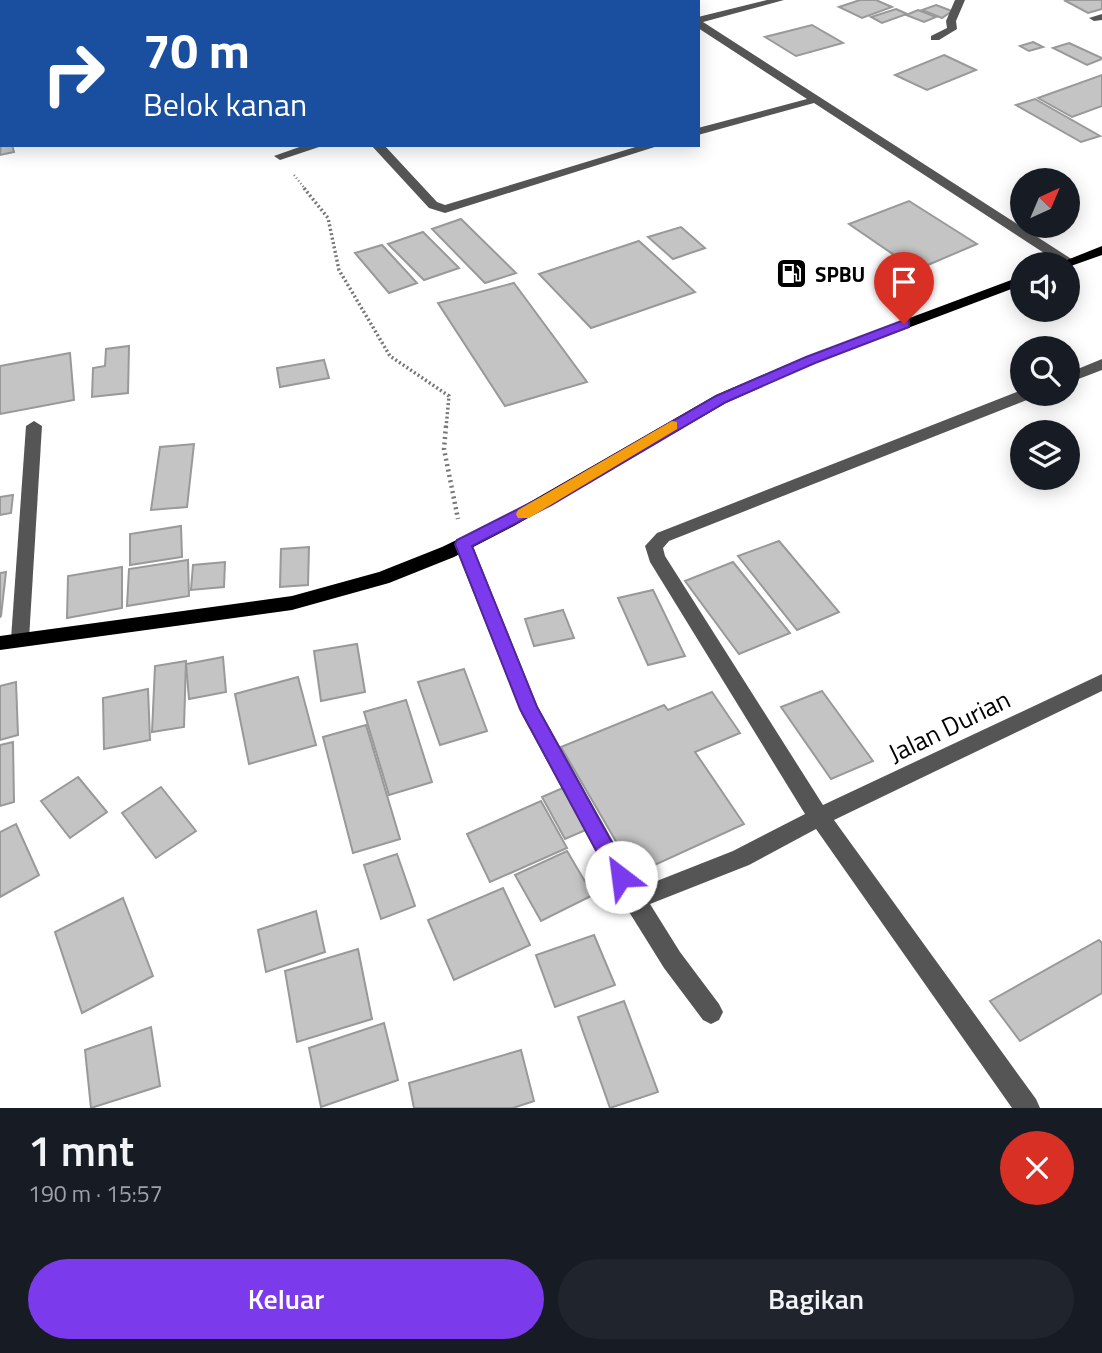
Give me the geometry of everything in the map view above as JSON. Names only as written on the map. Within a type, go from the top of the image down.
[{"type":"main road","points":[[1080,258],[1102,250]]},
{"type":"main road","points":[[0,643],[292,603],[383,578],[463,544],[545,502],[721,399],[810,360],[1010,285]]},
{"type":"street","points":[[700,20],[779,0]]},
{"type":"street","points":[[935,38],[952,29],[951,21],[960,0]]},
{"type":"street","points":[[700,22],[814,100],[1049,252]]},
{"type":"street","points":[[700,40],[718,36]]},
{"type":"street","points":[[700,131],[814,100]]},
{"type":"street","points":[[280,156],[312,147]]},
{"type":"street","points":[[379,147],[433,205],[446,209],[648,147]]},
{"type":"street","points":[[1080,373],[1102,364]]},
{"type":"street","points":[[1010,401],[663,537],[654,546],[656,557],[819,817],[1027,1108]]},
{"type":"street","points":[[20,639],[34,426]]},
{"type":"street","points":[[463,544],[529,709],[634,900],[672,960],[710,1012]]},
{"type":"street","name":"Jalan Durian","points":[[634,900],[741,858],[819,817],[1102,682]]},
{"type":"path","points":[[280,156],[328,218],[339,270],[390,356],[449,396],[444,449],[463,544]]},
{"type":"building","points":[[860,0],[876,0],[892,7],[862,18],[839,7]]},
{"type":"building","points":[[1064,0],[1102,0],[1102,9],[1088,13]]},
{"type":"building","points":[[936,5],[952,11],[942,18],[922,10]]},
{"type":"building","points":[[896,9],[907,14],[882,23],[871,17]]},
{"type":"building","points":[[918,10],[936,17],[924,22],[906,15]]},
{"type":"building","points":[[812,25],[843,43],[796,56],[765,37]]},
{"type":"building","points":[[1033,42],[1043,47],[1029,51],[1020,46]]},
{"type":"building","points":[[1069,43],[1102,59],[1087,65],[1053,48]]},
{"type":"building","points":[[944,55],[976,70],[927,90],[895,75]]},
{"type":"building","points":[[1102,75],[1102,106],[1072,117],[1038,98]]},
{"type":"building","points":[[1035,99],[1100,136],[1081,142],[1016,105]]},
{"type":"building","points":[[1,147],[13,147],[14,152],[0,155]]},
{"type":"building","points":[[909,201],[977,244],[916,270],[849,224]]},
{"type":"building","points":[[461,219],[516,273],[485,283],[432,229]]},
{"type":"building","points":[[681,227],[705,248],[673,259],[648,237]]},
{"type":"building","points":[[423,232],[459,268],[424,280],[388,244]]},
{"type":"building","points":[[639,241],[695,292],[591,328],[539,274]]},
{"type":"building","points":[[382,245],[417,283],[389,293],[355,253]]},
{"type":"building","points":[[514,283],[587,382],[505,406],[438,303]]},
{"type":"building","points":[[129,346],[128,393],[92,397],[93,368],[105,366],[106,349]]},
{"type":"building","points":[[70,353],[74,400],[0,414],[0,366]]},
{"type":"building","points":[[324,360],[329,378],[280,387],[277,368]]},
{"type":"building","points":[[194,444],[187,507],[151,510],[160,447]]},
{"type":"building","points":[[13,495],[11,513],[0,515],[0,497]]},
{"type":"building","points":[[181,526],[182,557],[130,565],[130,534]]},
{"type":"building","points":[[779,541],[839,612],[797,630],[738,556]]},
{"type":"building","points":[[309,547],[308,585],[280,587],[281,549]]},
{"type":"building","points":[[188,560],[189,596],[127,606],[129,569]]},
{"type":"building","points":[[225,562],[224,587],[191,590],[193,565]]},
{"type":"building","points":[[733,562],[790,633],[739,654],[685,581]]},
{"type":"building","points":[[122,567],[122,608],[67,618],[68,576]]},
{"type":"building","points":[[6,572],[1,616],[0,617],[0,573]]},
{"type":"building","points":[[653,590],[685,656],[648,665],[618,598]]},
{"type":"building","points":[[563,610],[574,638],[534,646],[525,619]]},
{"type":"building","points":[[357,644],[365,692],[321,701],[314,651]]},
{"type":"building","points":[[223,657],[226,692],[189,699],[186,664]]},
{"type":"building","points":[[186,661],[184,727],[152,732],[155,666]]},
{"type":"building","points":[[464,669],[487,731],[440,745],[418,682]]},
{"type":"building","points":[[298,677],[316,745],[249,764],[235,694]]},
{"type":"building","points":[[16,682],[18,735],[0,740],[0,686]]},
{"type":"building","points":[[148,689],[150,740],[104,749],[103,698]]},
{"type":"building","points":[[822,691],[873,761],[831,779],[781,707]]},
{"type":"building","points":[[712,692],[740,733],[695,752],[744,824],[635,874],[561,747],[664,705],[668,710]]},
{"type":"building","points":[[406,700],[432,782],[389,795],[364,712]]},
{"type":"building","points":[[366,725],[400,839],[353,853],[323,737]]},
{"type":"building","points":[[13,742],[14,802],[0,806],[0,745]]},
{"type":"building","points":[[78,777],[107,812],[70,838],[41,801]]},
{"type":"building","points":[[161,787],[196,831],[156,858],[122,813]]},
{"type":"building","points":[[565,787],[588,829],[565,839],[542,797]]},
{"type":"building","points":[[541,801],[567,848],[490,882],[467,834]]},
{"type":"building","points":[[16,824],[39,875],[0,897],[0,832]]},
{"type":"building","points":[[567,851],[593,895],[541,921],[515,875]]},
{"type":"building","points":[[397,854],[415,906],[381,919],[364,865]]},
{"type":"building","points":[[503,888],[530,945],[454,980],[428,920]]},
{"type":"building","points":[[123,898],[153,976],[82,1013],[55,932]]},
{"type":"building","points":[[316,911],[325,952],[266,972],[258,930]]},
{"type":"building","points":[[594,935],[615,985],[555,1007],[536,955]]},
{"type":"building","points":[[1099,940],[1102,943],[1102,993],[1020,1041],[990,1001]]},
{"type":"building","points":[[358,949],[372,1019],[297,1042],[285,971]]},
{"type":"building","points":[[624,1001],[658,1092],[610,1108],[578,1017]]},
{"type":"building","points":[[384,1023],[398,1080],[321,1107],[309,1048]]},
{"type":"building","points":[[151,1027],[160,1086],[91,1108],[85,1050]]},
{"type":"building","points":[[521,1050],[534,1101],[513,1108],[414,1108],[409,1083]]},
{"type":"slow traffic","points":[[523,514],[672,426]]},
{"type":"place","name":"SPBU","points":[[792,274]]},
{"type":"route","points":[[621,877],[529,709],[463,544],[545,502],[721,399],[810,360],[904,324]]}]
